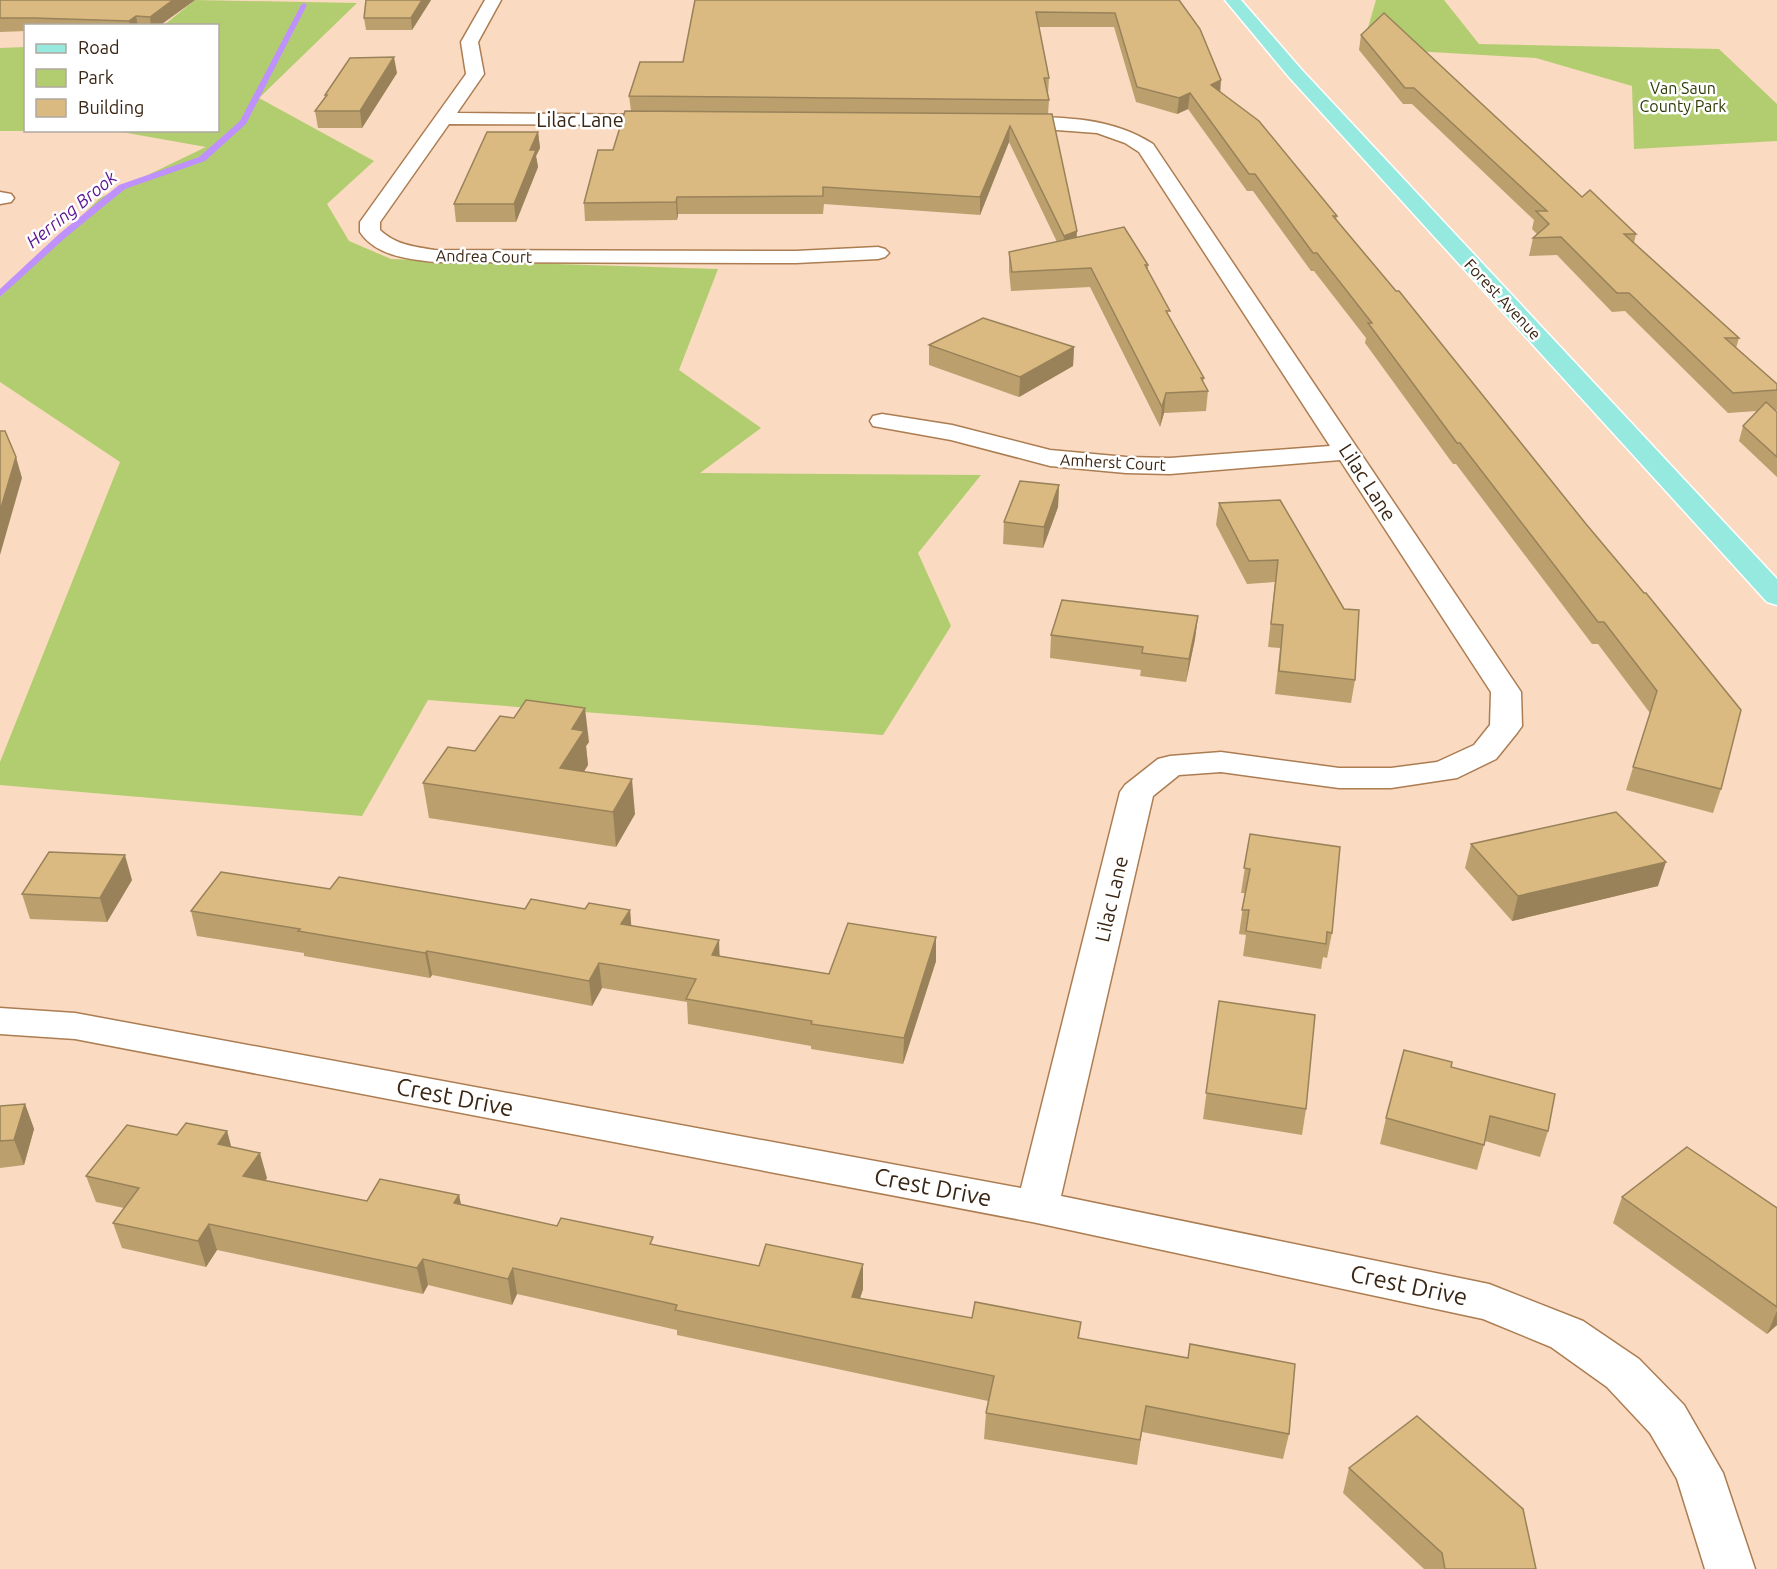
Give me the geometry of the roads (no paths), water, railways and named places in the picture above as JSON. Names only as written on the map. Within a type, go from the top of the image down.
[{"type":"main road","name":"Forest Avenue","points":[[1233,0],[1303,82],[1777,596]]},
{"type":"street","name":"Andrea Court","points":[[493,0],[470,41],[469,49],[476,65],[475,74],[370,222],[370,232],[379,241],[393,248],[435,256],[796,257],[878,254]]},
{"type":"street","name":"Lilac Lane","points":[[443,118],[691,120]]},
{"type":"street","name":"Lilac Lane","points":[[987,122],[1081,125],[1124,135],[1146,148],[1506,692],[1506,726],[1485,752],[1445,771],[1391,778],[1339,778],[1221,762],[1170,766],[1137,792],[1037,1207]]},
{"type":"street","name":"Amherst Court","points":[[882,421],[952,433],[1050,458],[1126,465],[1170,466],[1348,452]]},
{"type":"street","name":"Crest Drive","points":[[0,1021],[75,1026],[1037,1207],[1489,1302],[1567,1334],[1623,1373],[1667,1419],[1699,1473],[1730,1569]]},
{"type":"waterway","name":"Herring Brook","points":[[0,294],[62,236],[122,187],[202,159],[243,122],[304,5]]},
{"type":"park label","name":"Van Saun County Park","points":[[1683,97]]}]
